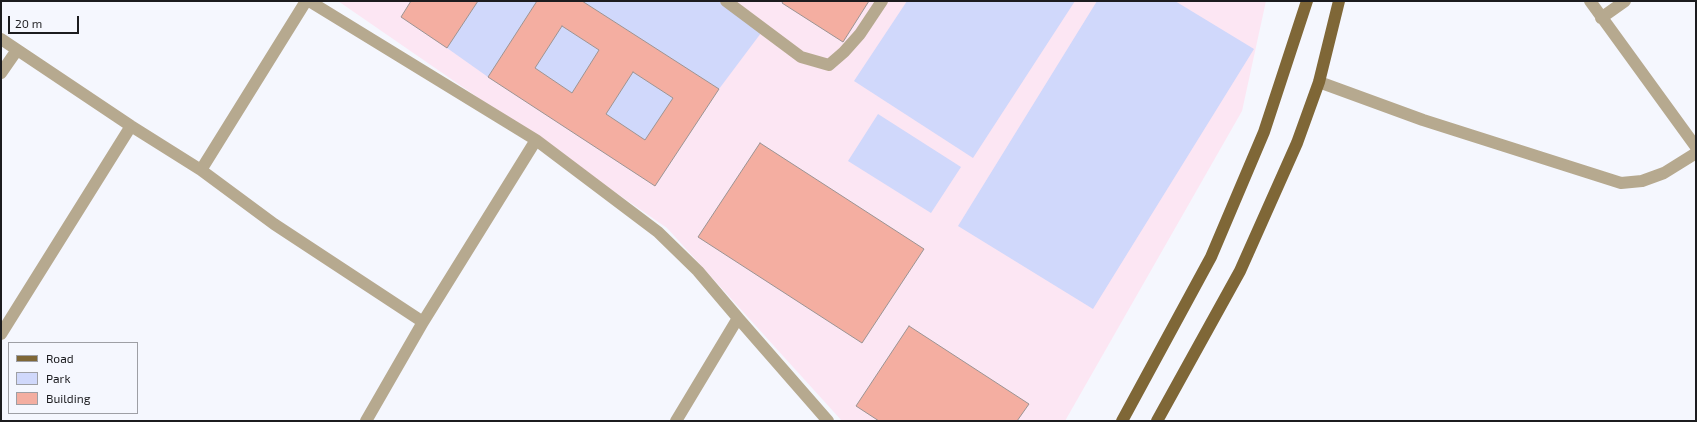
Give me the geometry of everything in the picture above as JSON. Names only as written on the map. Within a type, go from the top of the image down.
[{"type":"main road","points":[[1122,421],[1211,257],[1264,132],[1307,1]]},
{"type":"main road","points":[[1157,421],[1240,271],[1297,143],[1319,82],[1339,1]]},
{"type":"street","points":[[201,170],[306,1]]},
{"type":"street","points":[[309,1],[536,140],[658,232],[698,271],[828,421]]},
{"type":"street","points":[[726,1],[801,57],[829,65],[844,52],[860,34],[882,1]]},
{"type":"street","points":[[1590,1],[1696,147]]},
{"type":"street","points":[[1601,18],[1625,1]]},
{"type":"street","points":[[1,39],[130,126],[201,170],[274,224],[423,322]]},
{"type":"street","points":[[1,73],[17,50]]},
{"type":"street","points":[[1319,82],[1423,120],[1621,183],[1642,181],[1664,173],[1696,153]]},
{"type":"street","points":[[1,334],[130,126]]},
{"type":"street","points":[[366,421],[423,322],[536,140]]},
{"type":"street","points":[[676,421],[738,318]]},
{"type":"shaded area","points":[[338,1],[1266,1],[1242,111],[1065,421],[842,421],[667,228]]},
{"type":"green space","points":[[478,1],[537,1],[488,77],[447,48]]},
{"type":"green space","points":[[582,1],[726,1],[764,29],[719,89]]},
{"type":"green space","points":[[907,1],[1075,1],[973,158],[854,81]]},
{"type":"green space","points":[[1097,1],[1175,1],[1254,49],[1093,309],[958,226]]},
{"type":"green space","points":[[562,26],[599,50],[572,93],[535,68]]},
{"type":"green space","points":[[633,72],[673,98],[645,140],[606,114]]},
{"type":"green space","points":[[878,114],[961,167],[931,213],[848,161]]},
{"type":"building","points":[[411,1],[478,1],[447,48],[401,17]]},
{"type":"building","points":[[537,1],[582,1],[719,89],[655,186],[488,77]],"holes":[[[562,26],[599,50],[572,93],[535,68]],[[633,72],[673,98],[645,140],[606,114]]]},
{"type":"building","points":[[783,1],[869,1],[843,42],[782,3]]},
{"type":"building","points":[[760,143],[924,249],[862,343],[698,237]]},
{"type":"building","points":[[909,326],[1029,404],[1017,421],[879,421],[856,406]]}]
